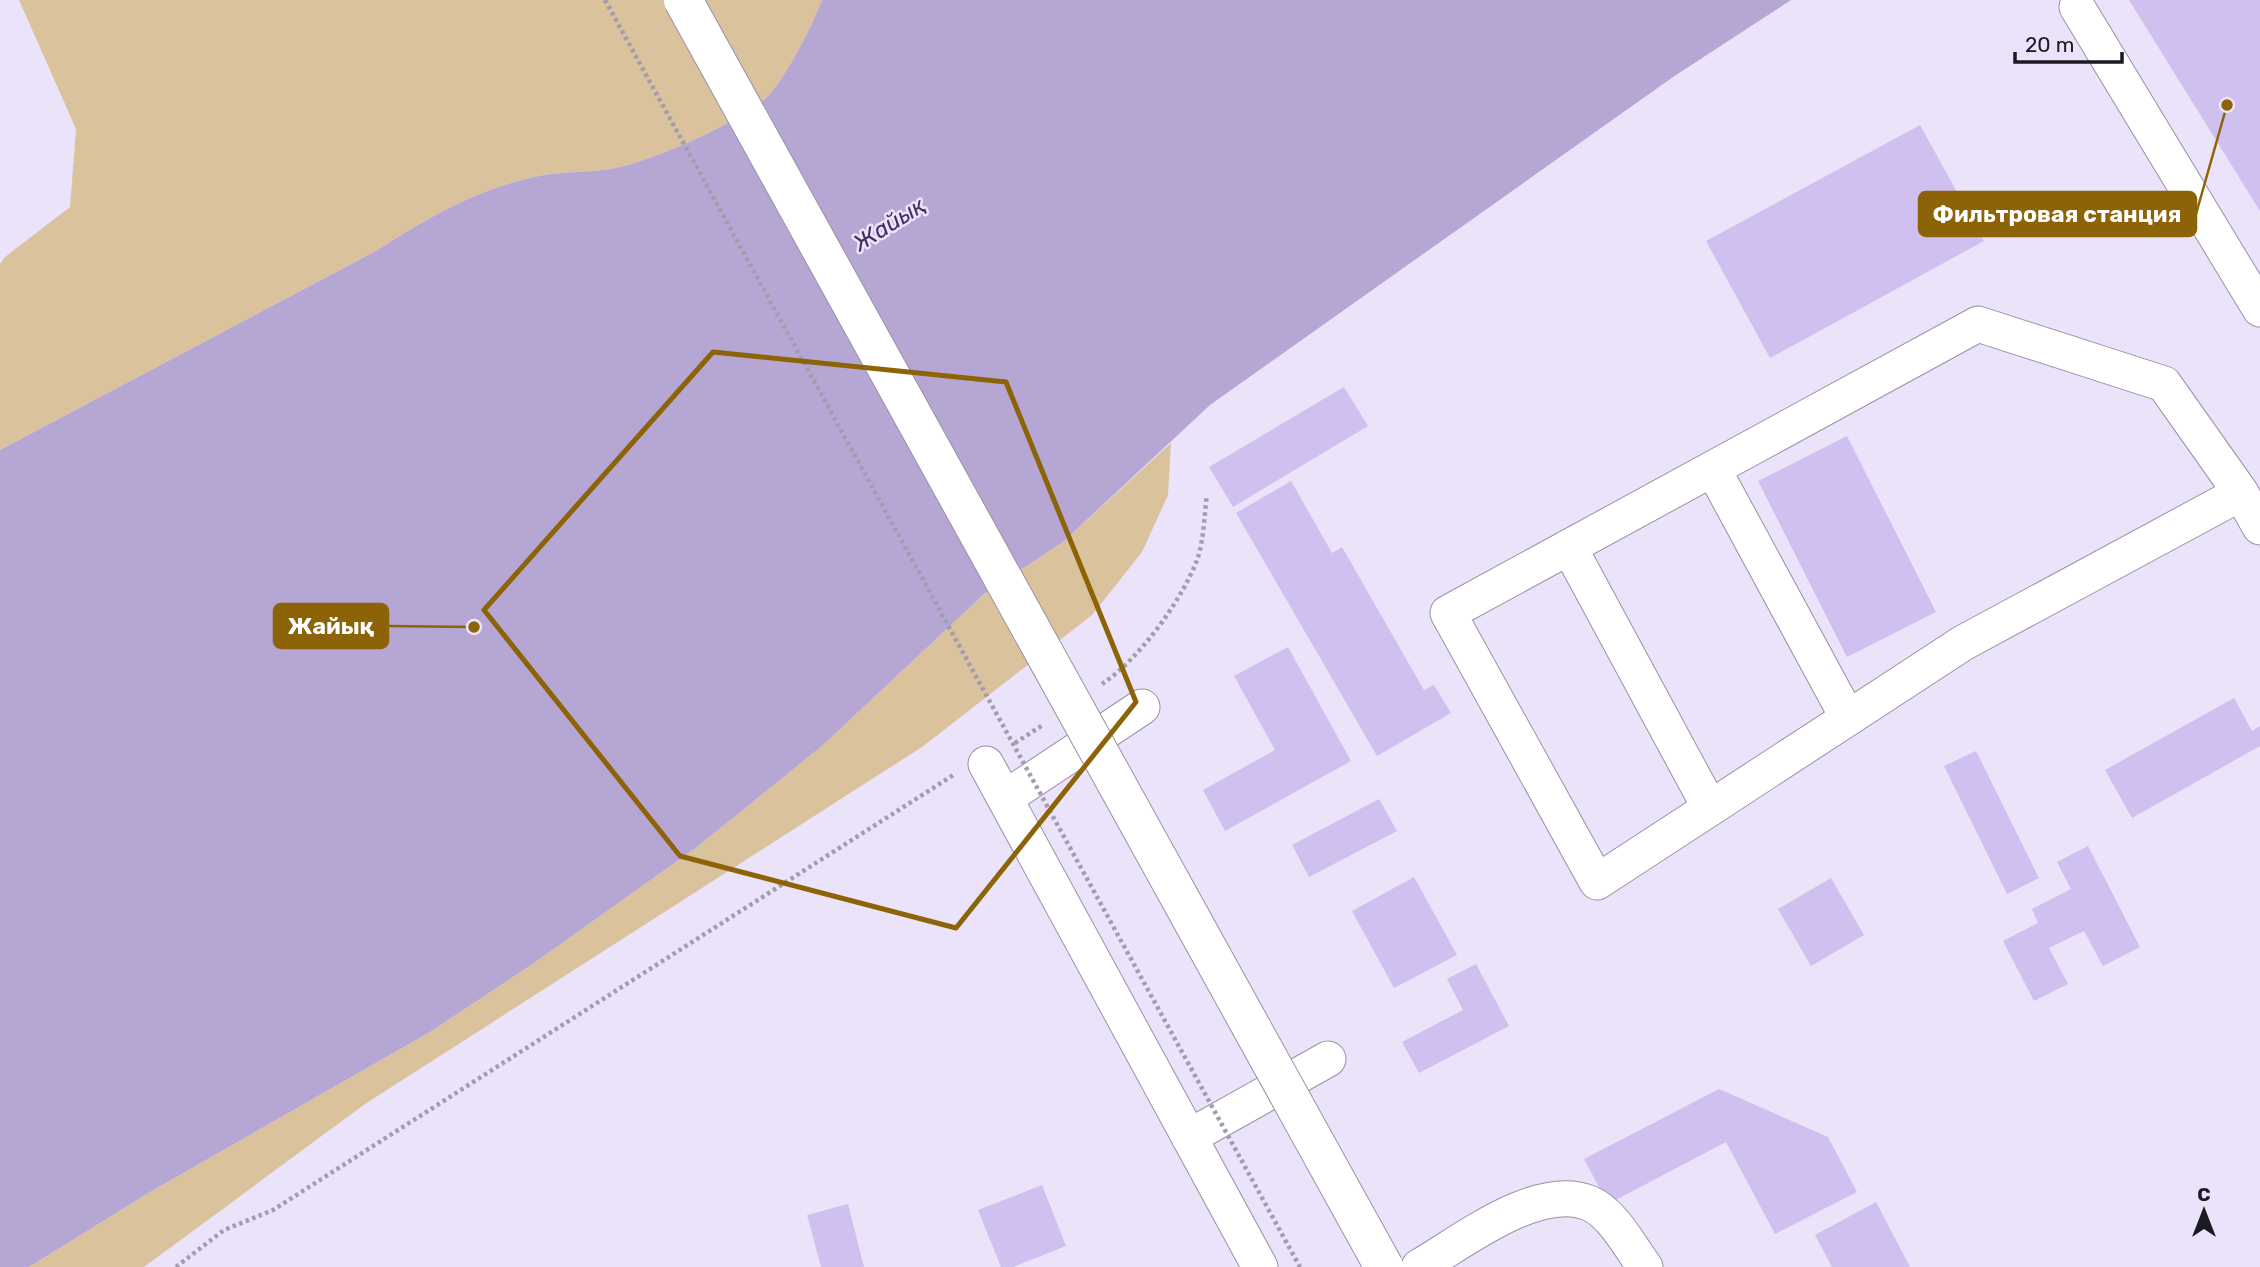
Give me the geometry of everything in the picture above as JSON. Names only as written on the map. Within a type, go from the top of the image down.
[{"type":"main road","points":[[683,0],[1384,1267]]},
{"type":"street","points":[[2077,7],[2260,309]]},
{"type":"street","points":[[2241,493],[1963,643],[1597,882],[1448,613],[1978,324],[2164,384],[2241,493],[2260,527]]},
{"type":"street","points":[[1713,469],[1848,718]]},
{"type":"street","points":[[1569,547],[1710,808]]},
{"type":"street","points":[[1005,798],[1142,707]]},
{"type":"street","points":[[985,764],[1260,1267]]},
{"type":"street","points":[[1189,1137],[1328,1059]]},
{"type":"street","points":[[1419,1267],[1530,1203],[1561,1199],[1590,1203],[1611,1221],[1645,1267]]},
{"type":"path","points":[[605,0],[1300,1267]]},
{"type":"path","points":[[1100,685],[1123,670],[1161,624],[1198,559],[1207,495]]},
{"type":"path","points":[[176,1267],[224,1230],[274,1210],[956,773],[985,764],[1054,717]]},
{"type":"highlighted area","points":[[713,352],[1006,382],[1136,702],[956,928],[680,856],[484,610]]},
{"type":"shaded area","points":[[19,0],[822,0],[798,51],[782,77],[767,97],[739,117],[678,147],[624,166],[534,177],[471,198],[0,450],[0,264],[5,257],[70,207],[76,129]]},
{"type":"shaded area","points":[[1171,443],[1168,495],[1142,552],[1092,615],[922,747],[365,1104],[144,1267],[29,1267],[150,1192],[430,1032],[534,963],[697,847],[823,745],[984,594],[1063,542]]},
{"type":"water","name":"Жайық","points":[[822,0],[1791,0],[1673,77],[1210,405],[1063,542],[984,594],[823,745],[697,847],[534,963],[430,1032],[150,1192],[29,1267],[0,1267],[0,450],[471,198],[534,177],[624,166],[678,147],[739,117],[767,97],[782,77],[798,51]]},
{"type":"building","points":[[2129,0],[2260,0],[2260,211]]},
{"type":"building","points":[[1920,125],[1984,241],[1770,358],[1706,241]]},
{"type":"building","points":[[1344,387],[1368,426],[1233,507],[1209,467]]},
{"type":"building","points":[[1847,436],[1936,612],[1847,657],[1758,481]]},
{"type":"building","points":[[1291,481],[1332,553],[1342,547],[1424,690],[1434,685],[1451,713],[1377,756],[1236,513]]},
{"type":"building","points":[[1288,647],[1351,761],[1225,831],[1203,790],[1275,750],[1234,676]]},
{"type":"building","points":[[2234,698],[2252,731],[2260,726],[2260,746],[2132,818],[2105,770]]},
{"type":"building","points":[[1976,751],[2039,878],[2007,894],[1944,766]]},
{"type":"building","points":[[1379,799],[1397,831],[1309,877],[1292,845]]},
{"type":"building","points":[[2088,846],[2140,947],[2103,966],[2084,931],[2049,948],[2068,984],[2034,1001],[2003,941],[2038,923],[2032,909],[2071,889],[2057,862]]},
{"type":"building","points":[[1414,877],[1457,955],[1394,988],[1352,911]]},
{"type":"building","points":[[1831,878],[1864,935],[1811,966],[1778,909]]},
{"type":"building","points":[[1476,964],[1509,1026],[1419,1073],[1402,1042],[1463,1010],[1447,979]]},
{"type":"building","points":[[1719,1089],[1828,1137],[1857,1192],[1775,1234],[1726,1142],[1608,1204],[1584,1159]]},
{"type":"building","points":[[1042,1185],[1066,1246],[1013,1267],[1001,1267],[978,1210]]},
{"type":"building","points":[[1876,1202],[1910,1267],[1832,1267],[1815,1235]]},
{"type":"building","points":[[848,1204],[864,1267],[821,1267],[807,1215]]},
{"type":"place","name":"Фильтровая станция","points":[[2227,105]]},
{"type":"place","name":"Жайық","points":[[474,627]]}]
